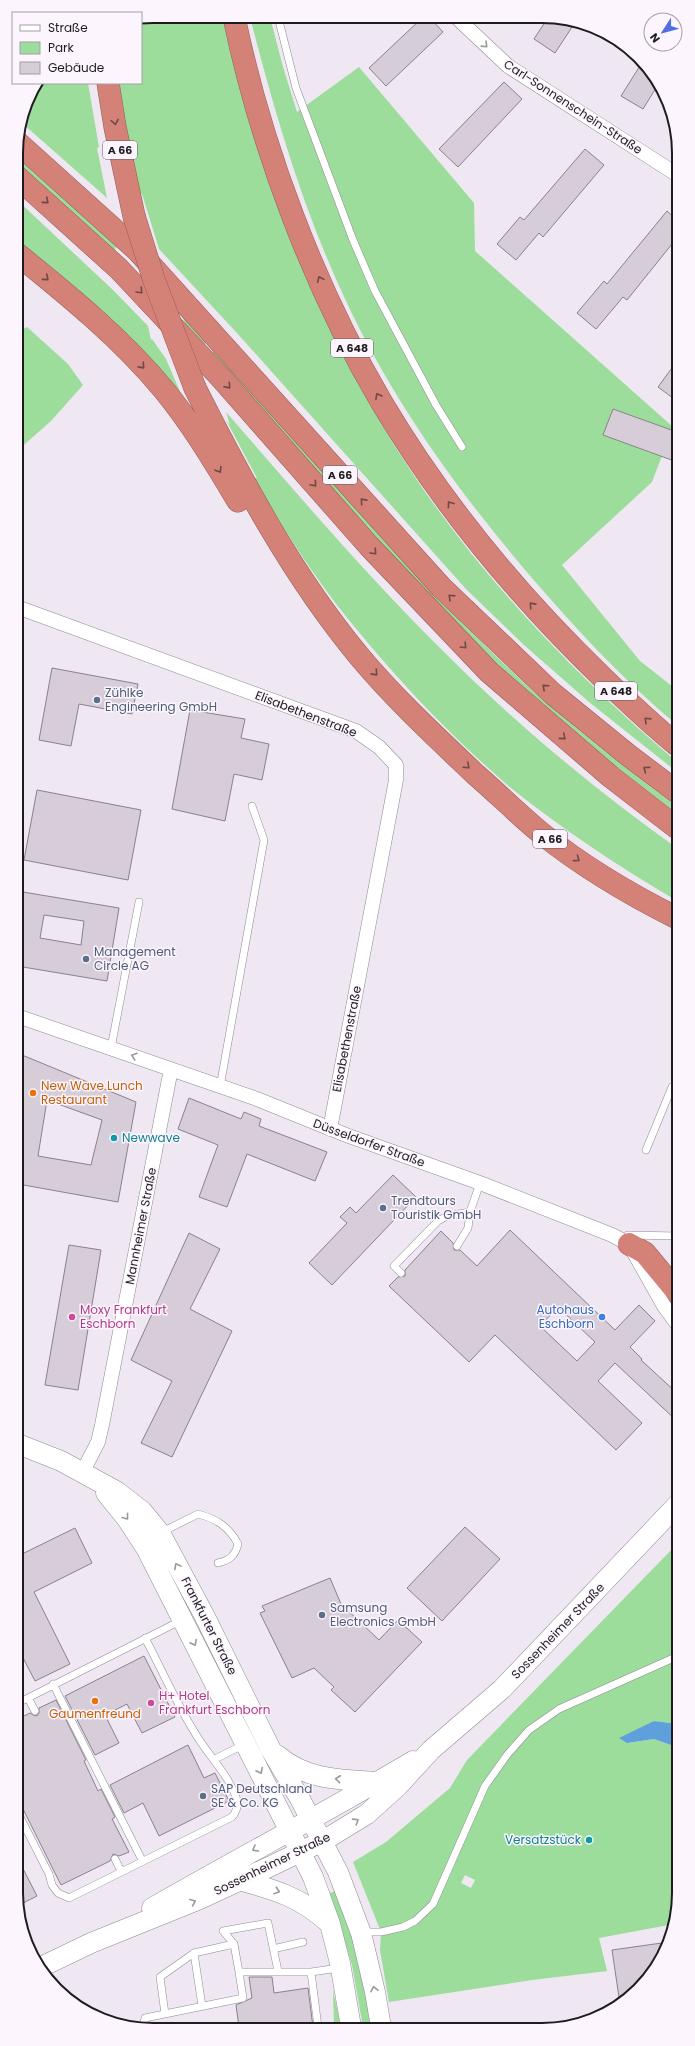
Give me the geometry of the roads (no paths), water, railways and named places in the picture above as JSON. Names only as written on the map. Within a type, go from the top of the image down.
[{"type":"highway","name":"A 648","points":[[236,23],[254,96],[280,179],[305,244],[328,298],[382,403],[423,468],[468,530],[516,587],[586,661],[652,725],[672,741]]},
{"type":"highway","name":"A 66","points":[[108,84],[115,127],[134,216],[154,280],[195,388],[224,446],[270,528],[317,599],[359,656],[404,706],[438,740],[541,833],[593,871],[649,904],[672,916]]},
{"type":"highway","name":"A 66","points":[[23,147],[138,251],[440,587],[553,694],[628,755],[672,788]]},
{"type":"highway","name":"A 66","points":[[23,182],[119,270],[222,380],[368,546],[489,672],[611,777],[672,824]]},
{"type":"highway","points":[[23,259],[92,316],[130,351],[164,390],[196,433],[289,580],[359,656]]},
{"type":"highway","points":[[620,1240],[645,1253],[672,1286]]},
{"type":"street","name":"Carl-Sonnenschein-Straße","points":[[462,23],[508,66],[672,171]]},
{"type":"street","name":"Elisabethenstraße","points":[[23,609],[356,731],[379,747],[396,765],[396,780],[330,1129]]},
{"type":"street","name":"Düsseldorfer Straße","points":[[23,1018],[220,1086],[330,1129],[480,1183],[620,1240]]},
{"type":"street","name":"Mannheimer Straße","points":[[86,1476],[98,1442],[102,1424],[171,1069]]},
{"type":"street","points":[[620,1240],[672,1317]]},
{"type":"street","name":"Frankfurter Straße","points":[[23,1446],[61,1462],[116,1491],[133,1504],[153,1523],[160,1533],[204,1615],[271,1750],[323,1841],[338,1872],[361,1932],[375,1992],[380,2023]]},
{"type":"street","name":"Frankfurter Straße","points":[[86,1476],[103,1490],[128,1519],[146,1548],[301,1852],[313,1877],[330,1924],[341,1968],[350,2023]]},
{"type":"street","name":"Sossenheimer Straße","points":[[45,1965],[92,1943],[181,1907],[301,1852],[323,1841],[380,1804],[431,1750],[502,1689],[672,1510]]},
{"type":"street","points":[[271,1750],[292,1767],[302,1772],[338,1779],[377,1782]]},
{"type":"street","name":"Sossenheimer Straße","points":[[92,1943],[269,1841],[311,1820],[431,1750]]},
{"type":"street","points":[[239,1880],[290,1895],[314,1910],[330,1924]]},
{"type":"lane","points":[[280,23],[296,88],[352,240],[375,291],[436,405],[462,447]]},
{"type":"lane","points":[[220,1086],[264,840],[252,806]]},
{"type":"lane","points":[[111,1048],[139,902]]},
{"type":"lane","points":[[646,1150],[672,1087]]},
{"type":"lane","points":[[456,1246],[468,1228],[470,1212],[480,1183]]},
{"type":"lane","points":[[401,1273],[394,1266],[438,1221],[447,1216],[470,1212]]},
{"type":"lane","points":[[620,1240],[672,1236]]},
{"type":"lane","points":[[160,1533],[198,1514],[215,1519],[231,1531],[238,1544],[236,1554],[227,1561],[218,1563]]},
{"type":"lane","points":[[23,1700],[182,1620]]},
{"type":"lane","points":[[23,1824],[58,1893],[69,1898],[142,1860],[232,1817],[236,1813],[236,1797],[215,1759],[195,1734],[146,1638]]},
{"type":"lane","points":[[361,1932],[381,1932],[403,1927],[415,1921],[433,1904],[485,1786],[507,1755],[529,1730],[559,1709],[572,1702],[672,1659]]},
{"type":"lane","points":[[53,1684],[113,1812],[142,1860]]},
{"type":"lane","points":[[28,1698],[35,1711]]},
{"type":"lane","points":[[215,1759],[246,1744]]},
{"type":"lane","points":[[115,1859],[121,1871]]},
{"type":"lane","points":[[144,2022],[144,2018],[244,1998],[234,1944],[223,1931],[268,1923],[278,1971]]},
{"type":"lane","points":[[273,1949],[303,1942]]},
{"type":"lane","points":[[165,2014],[160,1977],[194,1953],[234,1944]]},
{"type":"lane","points":[[194,1953],[202,2006]]},
{"type":"lane","points":[[239,1972],[311,1972],[341,1968]]},
{"type":"lane","points":[[311,1972],[317,2023]]},
{"type":"water","points":[[654,1721],[672,1723],[672,1745],[654,1739],[627,1743],[619,1738]]},
{"type":"place","name":"Zühlke Engineering GmbH","points":[[97,700]]},
{"type":"place","name":"Management Circle AG","points":[[86,959]]},
{"type":"place","name":"New Wave Lunch Restaurant","points":[[33,1093]]},
{"type":"place","name":"Newwave","points":[[114,1138]]},
{"type":"place","name":"Trendtours Touristik GmbH","points":[[383,1208]]},
{"type":"place","name":"Moxy Frankfurt Eschborn","points":[[72,1317]]},
{"type":"place","name":"Autohaus Eschborn","points":[[602,1317]]},
{"type":"place","name":"Samsung Electronics GmbH","points":[[322,1615]]},
{"type":"place","name":"Gaumenfreund","points":[[95,1701]]},
{"type":"place","name":"H+ Hotel Frankfurt Eschborn","points":[[151,1703]]},
{"type":"place","name":"SAP Deutschland SE & Co. KG","points":[[203,1796]]},
{"type":"place","name":"Versatzstück","points":[[589,1840]]}]
